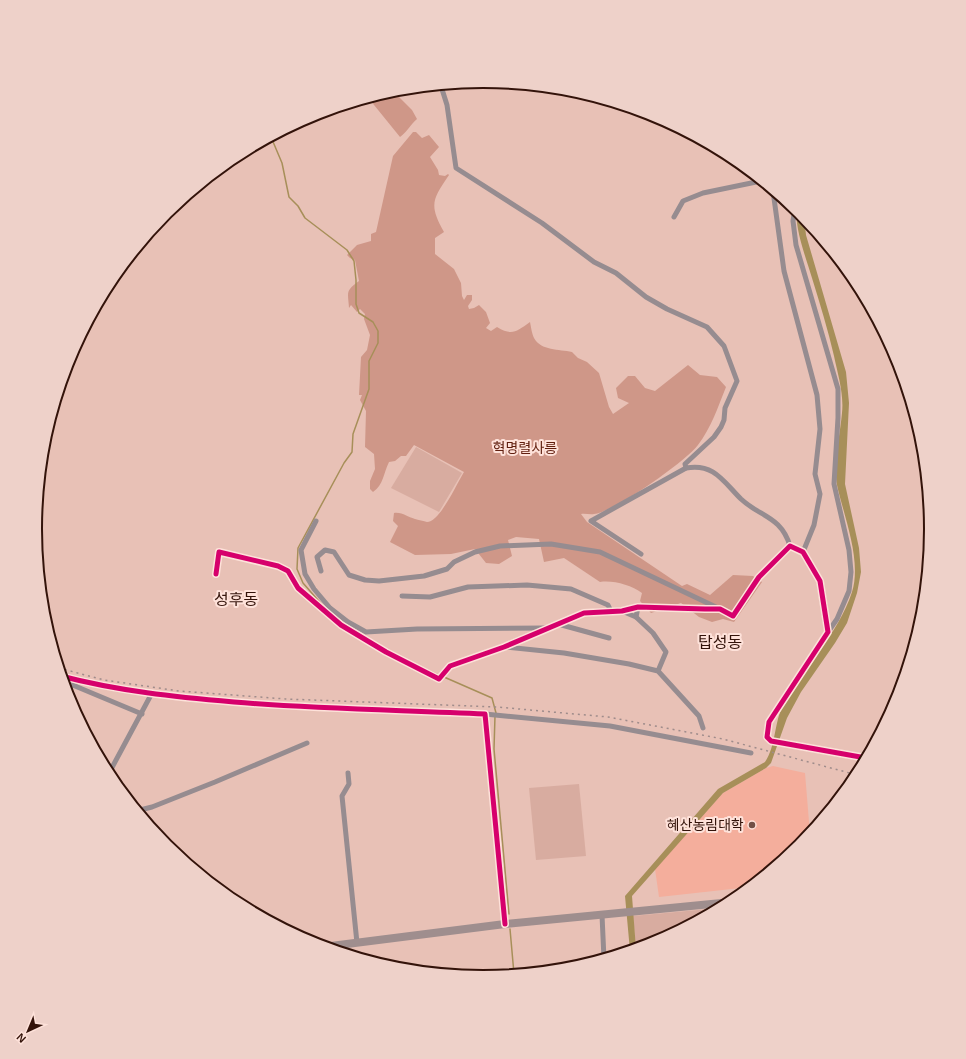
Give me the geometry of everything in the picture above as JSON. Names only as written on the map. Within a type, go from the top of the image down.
[{"type":"main road","points":[[336,945],[504,924],[715,904]]},
{"type":"street","points":[[442,90],[447,105],[456,168],[542,223],[594,262],[616,273],[646,297],[667,309],[707,327],[724,346],[737,381],[725,408],[724,420],[721,427],[714,437],[685,464],[686,468]]},
{"type":"street","points":[[674,217],[683,201],[703,193],[754,182]]},
{"type":"street","points":[[774,198],[784,271],[817,395],[820,429],[815,474],[820,494],[814,525],[803,552]]},
{"type":"street","points":[[793,216],[796,245],[838,389],[838,418],[834,484],[849,550],[851,572],[849,591],[837,619],[769,722],[767,737],[771,741],[861,757]]},
{"type":"street","points":[[641,554],[591,521],[686,468],[698,466],[708,469],[730,485],[741,498],[774,520],[783,529],[790,546],[803,552],[820,581],[828,632]]},
{"type":"street","points":[[316,521],[301,550],[304,574],[330,608],[348,622],[366,632],[417,629],[549,628]]},
{"type":"street","points":[[322,571],[317,557],[325,550],[334,552],[349,574],[365,580],[379,581],[424,576],[447,569],[454,562],[475,552],[494,548],[551,544],[600,552],[733,616],[759,577],[790,546]]},
{"type":"street","points":[[216,574],[219,552],[278,566],[288,571],[298,588],[341,625],[379,649],[441,676],[450,666],[504,647],[584,613],[622,611],[638,608],[720,609]]},
{"type":"street","points":[[402,596],[430,597],[468,587],[527,585],[572,589],[608,605],[610,611]]},
{"type":"street","points":[[636,617],[638,608]]},
{"type":"street","points":[[622,611],[636,617],[653,634],[666,652],[658,671]]},
{"type":"street","points":[[557,624],[609,638]]},
{"type":"street","points":[[504,647],[564,653],[629,664],[658,671],[699,716],[703,728]]},
{"type":"street","points":[[68,678],[100,686],[190,698],[283,706],[496,714],[610,726],[751,753]]},
{"type":"street","points":[[70,684],[142,714]]},
{"type":"street","points":[[112,768],[152,694]]},
{"type":"street","points":[[485,714],[504,924]]},
{"type":"street","points":[[142,809],[187,793],[307,743]]},
{"type":"street","points":[[348,773],[349,784],[342,796],[357,942]]},
{"type":"street","points":[[602,915],[604,953]]},
{"type":"shaded area","points":[[797,220],[805,229],[846,372],[849,403],[845,484],[859,548],[861,572],[857,593],[847,623],[801,692],[787,718],[771,763],[766,768],[723,793],[632,896],[636,943],[629,945],[625,896],[718,789],[765,762],[769,756],[783,705],[791,691],[830,636],[846,608],[855,580],[855,566],[851,538],[836,476],[836,458],[842,413],[839,377],[821,307],[797,225]]},
{"type":"shaded area","points":[[416,447],[462,473],[439,512],[391,488]]},
{"type":"shaded area","name":"혜산농림대학","points":[[773,766],[805,773],[809,826],[774,861],[738,888],[659,897],[655,869],[723,793],[766,768]]},
{"type":"shaded area","points":[[579,784],[586,856],[536,860],[529,788]]},
{"type":"shaded area","points":[[706,909],[678,925],[635,943],[633,916]]},
{"type":"green space","points":[[399,97],[412,110],[417,119],[400,137],[373,103]]},
{"type":"green space","name":"혁명렬사릉","points":[[413,132],[416,132],[422,138],[429,135],[439,147],[430,157],[438,170],[439,175],[449,175],[439,191],[434,203],[436,215],[444,232],[435,238],[435,254],[454,269],[461,283],[462,296],[464,300],[467,295],[472,295],[472,300],[468,306],[469,309],[479,305],[486,312],[490,323],[486,328],[491,331],[497,327],[502,330],[514,332],[530,322],[534,338],[541,345],[551,349],[572,352],[578,358],[587,362],[599,373],[609,407],[613,414],[629,403],[618,398],[616,388],[628,376],[635,376],[645,388],[655,391],[688,365],[700,375],[717,377],[726,387],[707,432],[691,453],[665,474],[617,505],[594,514],[581,514],[587,522],[682,586],[687,584],[710,595],[733,575],[753,576],[762,582],[734,622],[723,619],[712,622],[699,617],[681,603],[651,613],[640,601],[642,593],[633,588],[616,582],[600,582],[564,558],[544,562],[539,539],[516,537],[508,540],[512,556],[499,564],[486,563],[475,549],[451,554],[415,555],[390,542],[398,526],[393,521],[394,513],[400,513],[427,522],[432,520],[443,509],[464,472],[414,445],[406,456],[401,456],[395,461],[389,462],[377,489],[373,492],[370,489],[370,481],[375,469],[374,454],[365,447],[366,411],[360,400],[362,395],[359,395],[361,357],[367,350],[370,335],[364,319],[365,314],[360,309],[357,312],[351,305],[349,308],[348,292],[351,287],[359,281],[355,260],[347,255],[357,245],[371,241],[371,234],[376,232],[393,156]]},
{"type":"waterway","points":[[273,142],[282,163],[289,197],[298,206],[305,218],[347,250],[354,261],[356,304],[359,313],[373,322],[378,331],[378,343],[369,361],[369,389],[353,434],[352,452],[344,463],[298,548],[297,569],[303,583],[324,607]]},
{"type":"waterway","points":[[339,620],[348,627]]},
{"type":"waterway","points":[[413,663],[438,675]]},
{"type":"waterway","points":[[444,677],[492,698],[496,713]]},
{"type":"waterway","points":[[495,716],[494,749],[509,914]]},
{"type":"waterway","points":[[510,929],[514,970]]},
{"type":"railway","points":[[65,669],[104,680],[179,691],[286,699],[497,707],[608,717],[723,739],[851,773]]},
{"type":"cycle path","points":[[216,574],[219,552],[278,566],[288,571],[298,588],[341,625],[386,652],[439,679],[450,666],[504,647],[584,613],[622,611],[638,607],[720,609],[733,616],[759,577],[790,546],[803,552],[820,581],[828,632],[769,722],[767,737],[771,741],[861,757]]},
{"type":"cycle path","points":[[68,678],[125,690],[212,700],[297,706],[485,714],[505,924]]},
{"type":"place","name":"혜산농림대학","points":[[752,825]]},
{"type":"district","name":"성후동","points":[[236,599]]},
{"type":"district","name":"탑성동","points":[[720,642]]}]
